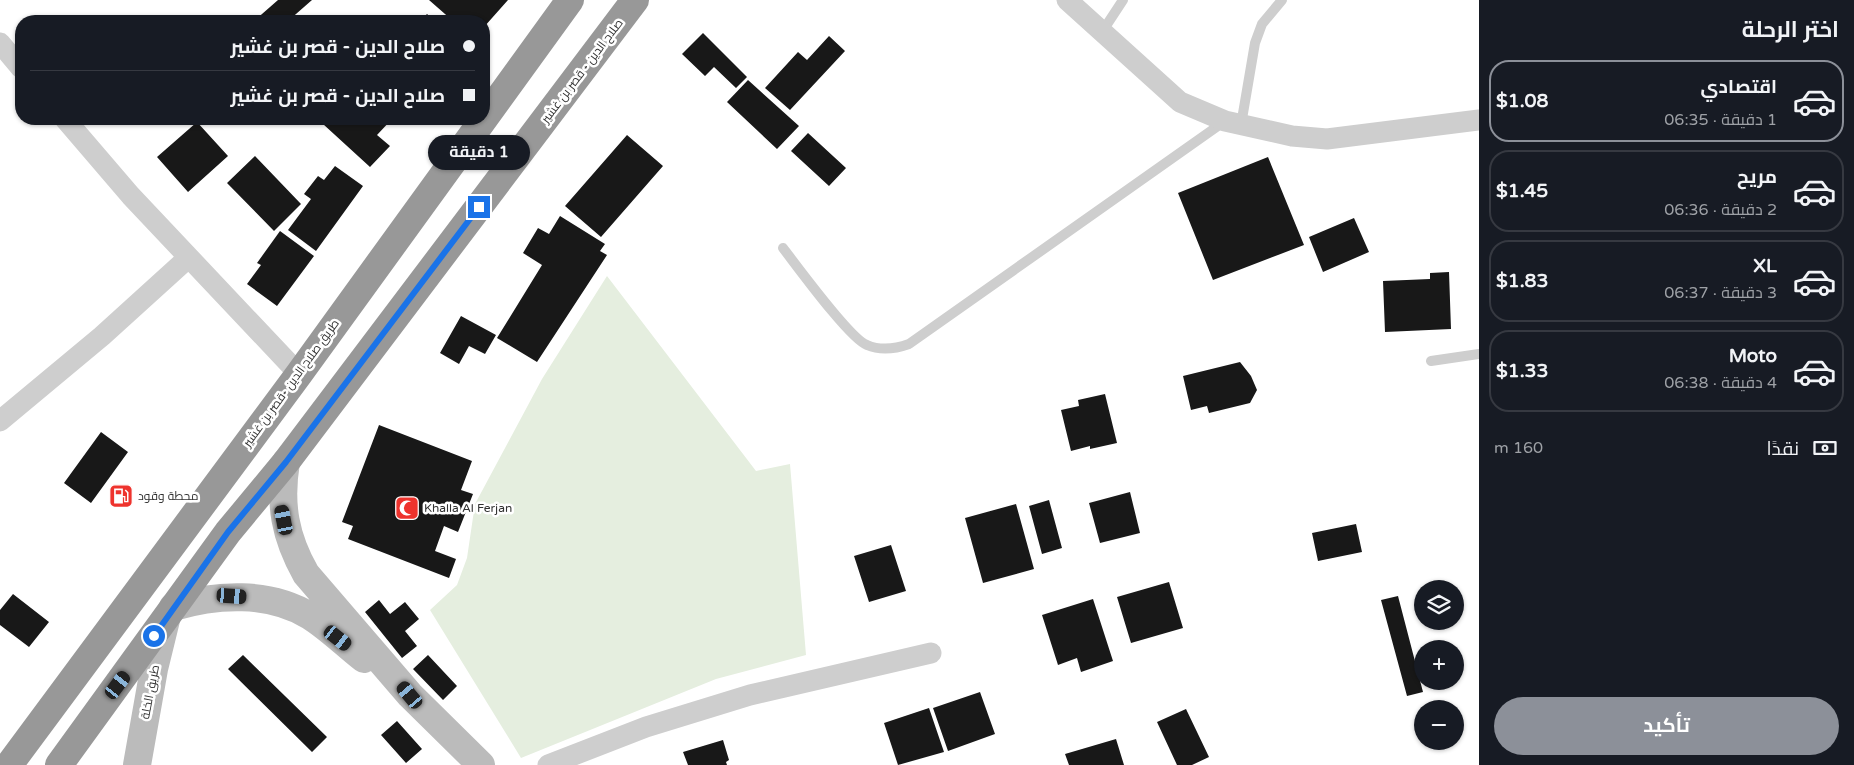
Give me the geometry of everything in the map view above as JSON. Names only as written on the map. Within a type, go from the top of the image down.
[{"type":"highway","name":"طريق صلاح الدين -قصر بن غشير","points":[[490,110],[570,0]]},
{"type":"highway","name":"صلاح الدين - قصر بن غشير","points":[[59,765],[228,532],[286,462],[635,0]]},
{"type":"highway","name":"طريق صلاح الدين -قصر بن غشير","points":[[10,765],[299,374],[479,125]]},
{"type":"street","points":[[1067,0],[1180,102],[1233,123],[1292,136],[1327,139],[1479,120]]},
{"type":"street","points":[[0,44],[15,61]]},
{"type":"street","points":[[70,125],[131,196],[299,374]]},
{"type":"street","points":[[0,421],[102,336],[188,258]]},
{"type":"street","points":[[286,462],[282,485],[282,508],[286,531],[294,553],[306,574],[410,695],[482,765]]},
{"type":"street","points":[[169,614],[212,598],[232,596],[252,598],[292,607],[310,616],[410,695]]},
{"type":"street","name":"طريق الخلة","points":[[138,765],[154,669],[169,614]]},
{"type":"street","points":[[548,765],[646,727],[750,695],[931,653]]},
{"type":"lane","points":[[1102,32],[1123,0]]},
{"type":"lane","points":[[783,248],[850,332],[865,345],[880,349],[896,349],[909,344],[1233,123],[1262,24],[1282,0]]},
{"type":"lane","points":[[1430,361],[1479,354]]},
{"type":"green space","points":[[607,276],[756,471],[790,464],[806,655],[716,679],[521,758],[430,610],[457,585],[467,558],[475,504],[542,379]]},
{"type":"building","points":[[278,0],[312,0],[295,15],[261,15]]},
{"type":"building","points":[[429,0],[508,0],[490,20],[490,15],[446,15]]},
{"type":"building","points":[[703,33],[747,77],[736,88],[714,67],[705,76],[682,54]]},
{"type":"building","points":[[829,36],[845,51],[790,110],[765,88],[798,52],[807,60]]},
{"type":"building","points":[[748,80],[799,126],[777,149],[727,102]]},
{"type":"building","points":[[194,125],[200,125],[228,156],[188,192],[157,157]]},
{"type":"building","points":[[324,125],[386,125],[377,135],[390,146],[370,167]]},
{"type":"building","points":[[808,133],[846,168],[829,186],[791,151]]},
{"type":"building","points":[[627,135],[663,166],[601,237],[565,206]]},
{"type":"building","points":[[255,156],[301,204],[274,231],[227,183]]},
{"type":"building","points":[[1268,157],[1304,245],[1213,280],[1178,193]]},
{"type":"building","points":[[335,166],[363,186],[316,251],[288,230],[311,199],[304,194],[318,176],[324,180]]},
{"type":"building","points":[[560,216],[605,244],[600,251],[607,255],[537,362],[497,338],[542,265],[523,253],[538,228],[549,234]]},
{"type":"building","points":[[1354,218],[1369,252],[1323,272],[1309,237]]},
{"type":"building","points":[[280,231],[314,256],[277,306],[247,284],[261,265],[257,263]]},
{"type":"building","points":[[1449,272],[1451,329],[1385,332],[1383,281],[1430,279],[1430,273]]},
{"type":"building","points":[[461,316],[496,335],[485,354],[469,346],[459,364],[440,353]]},
{"type":"building","points":[[1240,362],[1251,376],[1257,390],[1250,403],[1209,413],[1207,406],[1191,410],[1183,376]]},
{"type":"building","points":[[1105,394],[1117,443],[1090,449],[1090,446],[1071,451],[1061,410],[1079,406],[1078,400]]},
{"type":"building","name":"Khalla Al Ferjan","points":[[379,425],[472,461],[461,490],[473,494],[458,532],[444,526],[435,551],[456,559],[449,578],[348,539],[353,526],[342,522]]},
{"type":"building","points":[[101,432],[128,452],[91,503],[64,483]]},
{"type":"building","points":[[1130,492],[1140,533],[1100,543],[1089,503]]},
{"type":"building","points":[[1049,500],[1062,548],[1042,554],[1029,506]]},
{"type":"building","points":[[1016,504],[1034,569],[983,583],[965,518]]},
{"type":"building","points":[[1356,524],[1362,552],[1318,561],[1312,533]]},
{"type":"building","points":[[891,545],[906,591],[869,602],[854,556]]},
{"type":"building","points":[[1169,582],[1183,628],[1131,643],[1117,597]]},
{"type":"building","points":[[13,594],[49,622],[29,647],[0,625],[0,610]]},
{"type":"building","points":[[1398,596],[1414,657],[1414,690],[1422,690],[1423,692],[1407,696],[1381,600]]},
{"type":"building","points":[[1093,599],[1113,661],[1081,672],[1077,658],[1058,665],[1042,615]]},
{"type":"building","points":[[379,600],[390,614],[405,602],[419,619],[405,631],[417,646],[402,658],[365,612]]},
{"type":"building","points":[[243,655],[327,737],[312,752],[228,669]]},
{"type":"building","points":[[428,655],[457,686],[443,700],[413,669]]},
{"type":"building","points":[[980,692],[995,734],[948,751],[933,708]]},
{"type":"building","points":[[929,708],[944,752],[898,765],[884,723]]},
{"type":"building","points":[[1186,709],[1209,757],[1192,765],[1177,765],[1157,722]]},
{"type":"building","points":[[397,721],[422,749],[406,763],[381,735]]},
{"type":"building","points":[[1116,739],[1124,765],[1069,765],[1065,754]]},
{"type":"building","points":[[723,740],[729,760],[726,762],[727,765],[688,765],[683,752]]},
{"type":"place","name":"محطة وقود","points":[[121,496]]},
{"type":"place","name":"Khalla Al Ferjan","points":[[407,508]]},
{"type":"route","points":[[154,636],[228,532],[286,462],[479,207]]}]
